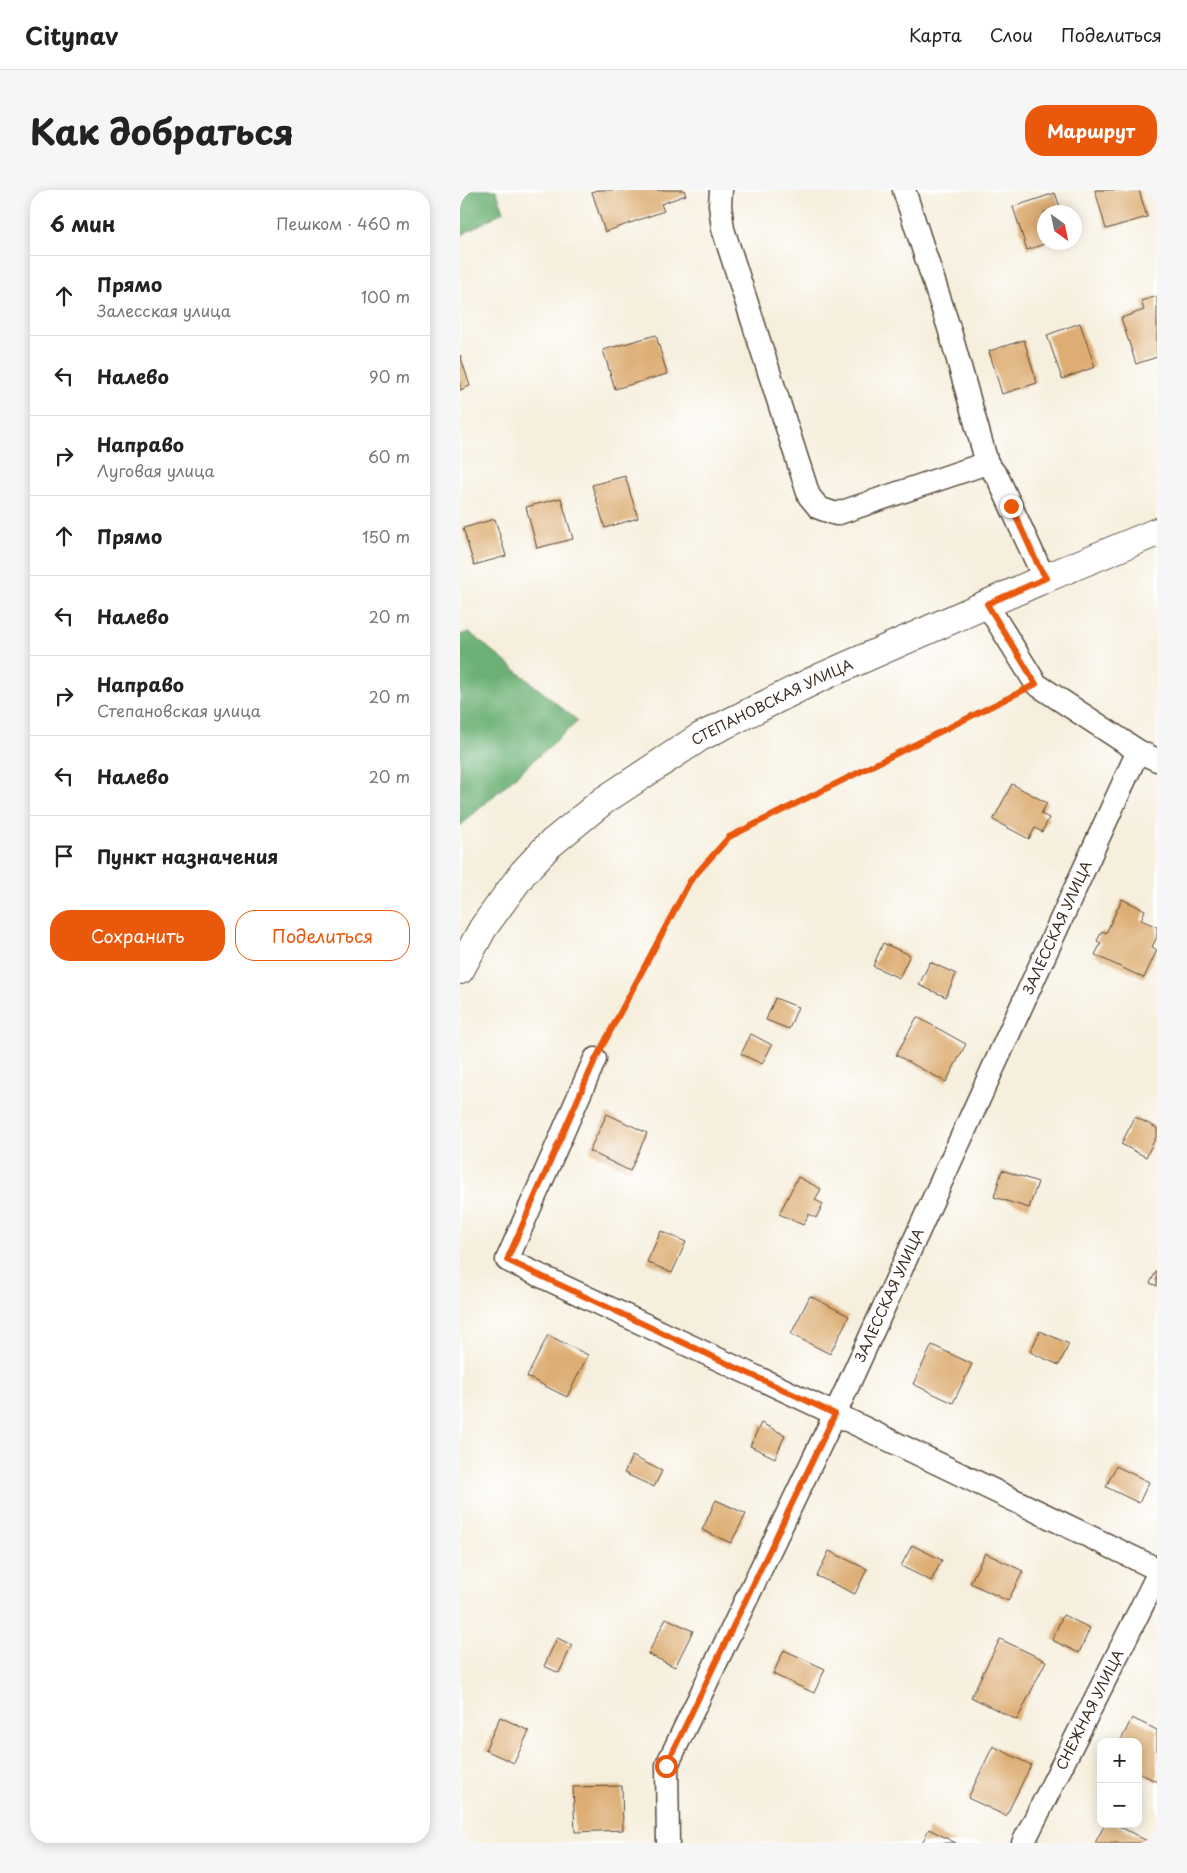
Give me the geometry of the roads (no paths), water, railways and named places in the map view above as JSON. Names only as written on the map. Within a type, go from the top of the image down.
[{"type":"street","points":[[721,190],[720,205],[723,229],[809,496],[819,508],[836,514],[987,463]]},
{"type":"street","points":[[904,190],[949,328],[987,463],[998,478],[1038,565],[1046,578]]},
{"type":"street","name":"СТЕПАНОВСКАЯ УЛИЦА","points":[[460,970],[483,928],[523,873],[548,846],[603,801],[700,737],[817,679],[1046,578],[1157,532]]},
{"type":"street","points":[[987,604],[1036,684],[1148,756]]},
{"type":"street","name":"ЗАЛЕССКАЯ УЛИЦА","points":[[668,1843],[666,1766],[1148,756]]},
{"type":"street","points":[[595,1060],[507,1260],[1157,1568]]},
{"type":"street","name":"СНЕЖНАЯ УЛИЦА","points":[[1023,1843],[1157,1576]]}]
